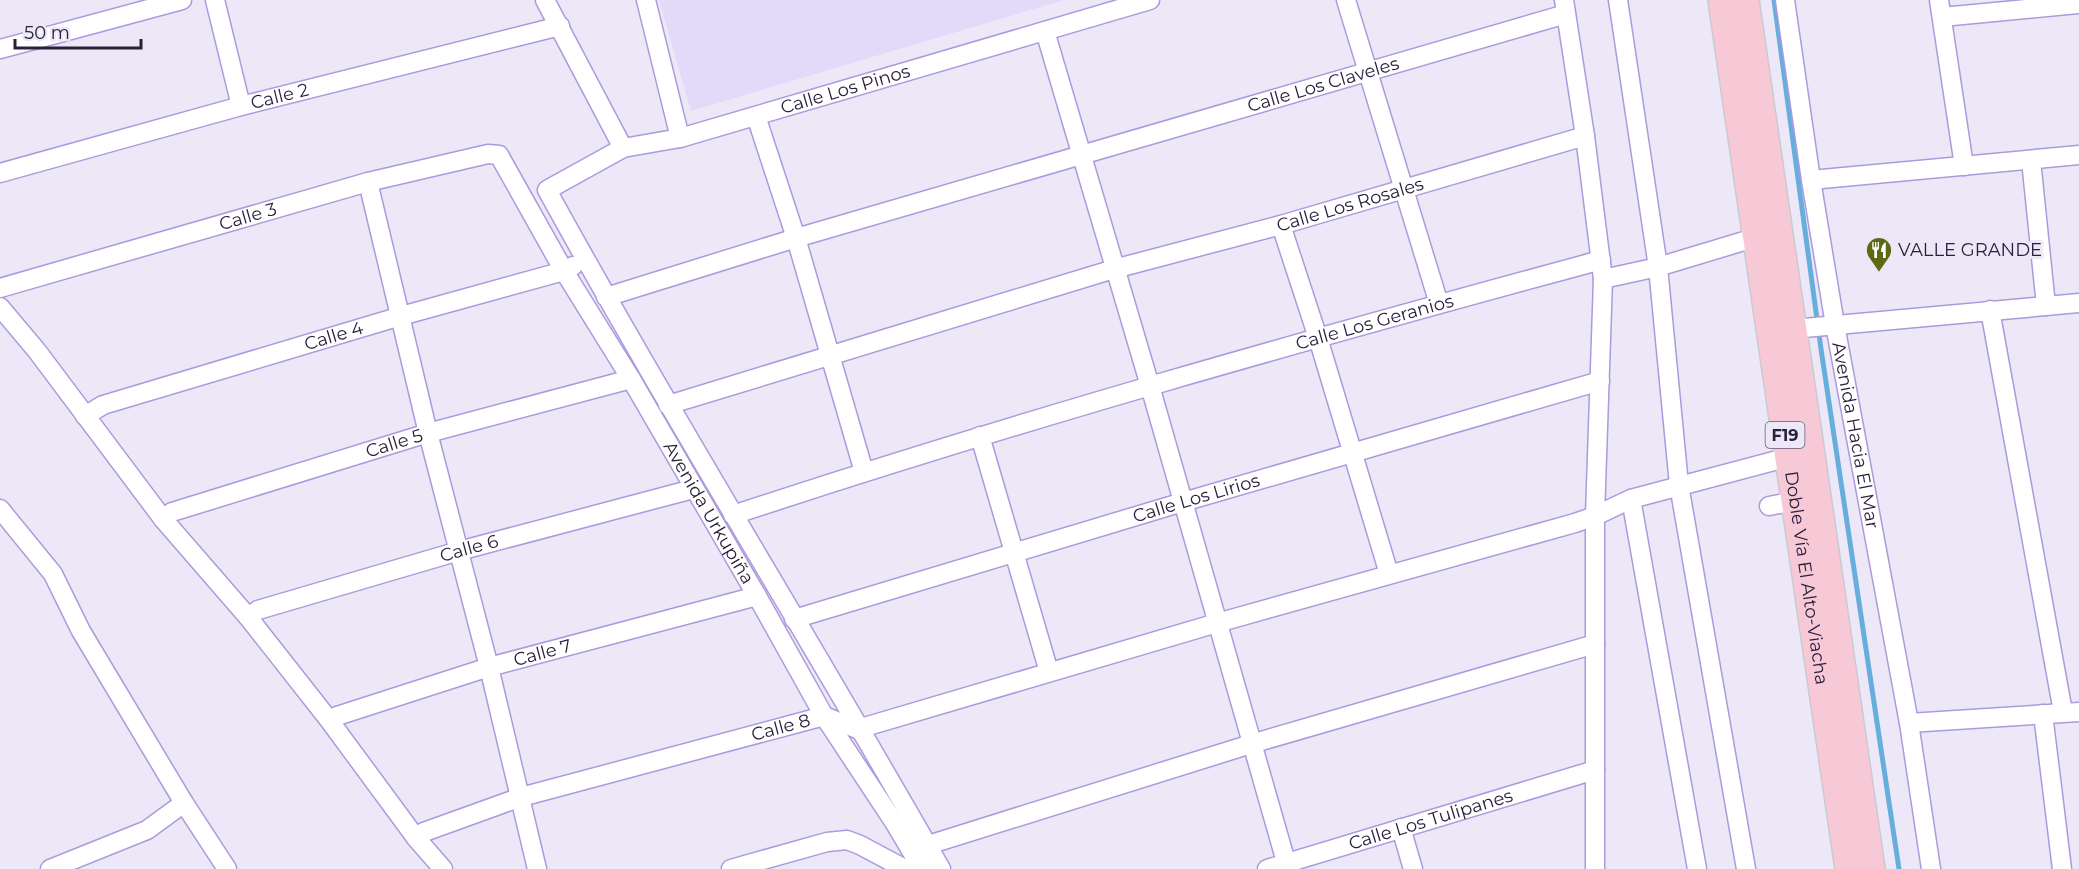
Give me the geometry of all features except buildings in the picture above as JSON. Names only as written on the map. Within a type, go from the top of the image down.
[{"type":"highway","name":"Doble Vía El Alto-Viacha","points":[[1722,0],[1789,457],[1782,504],[1849,869]]},
{"type":"highway","name":"Doble Vía El Alto-Viacha","points":[[1745,0],[1798,329],[1871,869]]},
{"type":"street","points":[[0,49],[182,0]]},
{"type":"street","points":[[215,0],[241,106]]},
{"type":"street","points":[[545,0],[623,148]]},
{"type":"street","points":[[646,0],[680,138]]},
{"type":"street","name":"Calle Los Pinos","points":[[585,260],[547,190],[623,148],[680,138],[1150,0]]},
{"type":"street","points":[[1346,0],[1439,304]]},
{"type":"street","points":[[1618,0],[1658,267],[1678,485],[1746,869]]},
{"type":"street","name":"Avenida Hacia El Mar","points":[[1785,0],[1828,326],[1909,723],[1931,869]]},
{"type":"street","points":[[1965,166],[1941,9],[2079,4]]},
{"type":"street","points":[[1565,7],[1585,136],[1603,279],[1595,516],[1594,869]]},
{"type":"street","name":"Calle Los Claveles","points":[[606,297],[796,238],[1367,71],[1565,7]]},
{"type":"street","name":"Calle 2","points":[[0,173],[241,106],[560,26]]},
{"type":"street","points":[[1045,31],[1150,386],[1287,866]]},
{"type":"street","points":[[756,116],[796,238],[864,472]]},
{"type":"street","name":"Calle Los Rosales","points":[[668,405],[1114,269],[1281,225],[1585,136]]},
{"type":"street","name":"Calle 3","points":[[0,288],[368,182],[488,154],[499,155]]},
{"type":"street","name":"Avenida Urkupiña","points":[[499,155],[564,270],[631,379],[757,596],[824,716],[922,869]]},
{"type":"street","points":[[1810,180],[2079,155]]},
{"type":"street","points":[[2031,160],[2046,306]]},
{"type":"street","points":[[368,182],[537,869]]},
{"type":"street","points":[[1281,225],[1354,453],[1389,573]]},
{"type":"street","points":[[1603,279],[1658,267],[1757,237]]},
{"type":"street","points":[[585,260],[794,619],[861,728],[941,869]]},
{"type":"street","name":"Calle 4","points":[[86,416],[104,405],[564,270],[585,260]]},
{"type":"street","name":"Calle Los Geranios","points":[[733,515],[980,436],[1150,386],[1601,260]]},
{"type":"street","points":[[1798,329],[2079,303]]},
{"type":"street","points":[[0,307],[37,351],[163,519],[248,617],[329,720],[416,838],[443,869]]},
{"type":"street","points":[[1909,723],[2071,712],[1990,310]]},
{"type":"street","name":"Calle 5","points":[[163,519],[172,512],[428,433],[631,379]]},
{"type":"street","name":"Calle Los Lirios","points":[[794,619],[1183,502],[1600,381]]},
{"type":"street","points":[[980,436],[1049,672]]},
{"type":"street","points":[[861,728],[1217,622],[1595,516],[1631,499],[1678,485],[1789,457]]},
{"type":"street","name":"Calle 6","points":[[248,617],[258,610],[459,551],[693,489]]},
{"type":"street","points":[[1631,499],[1697,869]]},
{"type":"street","points":[[0,509],[53,574],[81,631],[184,803],[227,869]]},
{"type":"street","name":"Calle 7","points":[[329,720],[489,667],[757,596]]},
{"type":"street","points":[[928,845],[1251,744],[1595,644]]},
{"type":"street","points":[[2043,714],[2062,869]]},
{"type":"street","name":"Calle 8","points":[[416,838],[424,832],[521,797],[824,716],[857,729],[861,728]]},
{"type":"street","name":"Calle Los Tulipanes","points":[[1267,869],[1287,866],[1401,828],[1594,770]]},
{"type":"street","points":[[50,869],[147,830],[184,803]]},
{"type":"street","points":[[1401,828],[1413,869]]},
{"type":"street","points":[[731,869],[827,842],[847,840],[905,869]]},
{"type":"shaded area","points":[[659,0],[1064,0],[691,111]]},
{"type":"waterway","points":[[1774,0],[1821,349],[1899,869]]},
{"type":"place","name":"VALLE GRANDE","points":[[1879,273]]}]
